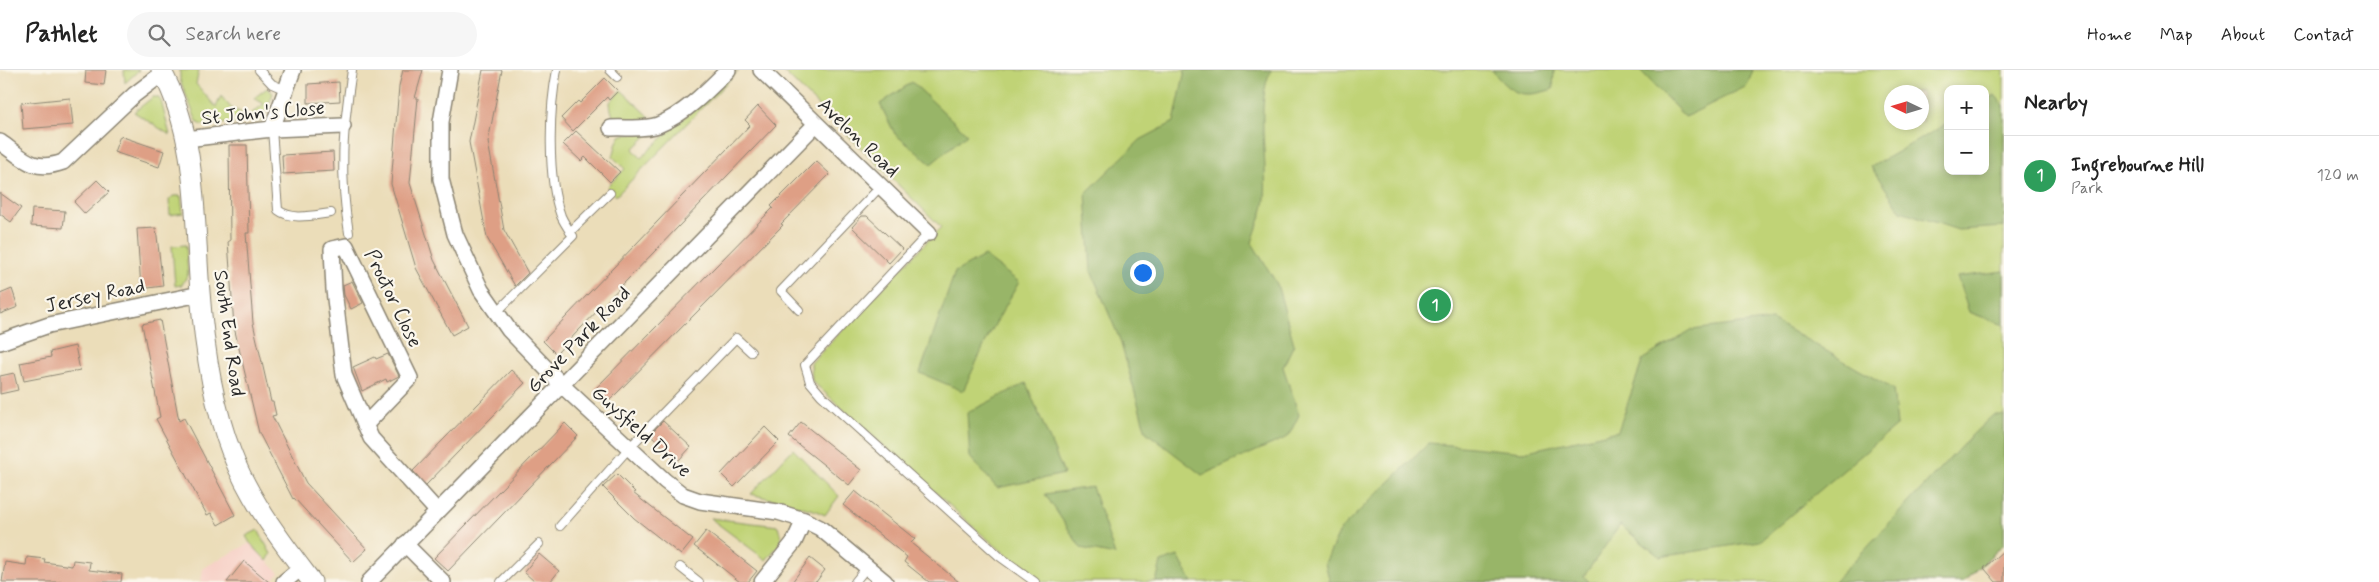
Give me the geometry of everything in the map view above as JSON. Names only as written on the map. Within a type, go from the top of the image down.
[{"type":"street","points":[[272,129],[294,70]]},
{"type":"street","name":"Guysfield Drive","points":[[450,70],[441,122],[441,180],[455,234],[481,290],[509,330],[562,385],[683,496],[700,501],[778,512],[804,520],[820,528],[885,582]]},
{"type":"street","points":[[611,128],[656,126],[698,98],[728,70]]},
{"type":"street","name":"Avelon Road","points":[[761,70],[929,233]]},
{"type":"street","points":[[0,142],[33,165],[48,167],[63,162],[134,95],[163,71]]},
{"type":"street","name":"South End Road","points":[[163,71],[177,106],[186,139],[192,182],[200,294],[214,395],[232,455],[248,488],[270,525],[306,575]]},
{"type":"street","name":"Grove Park Road","points":[[369,582],[816,124]]},
{"type":"street","name":"St John's Close","points":[[186,139],[272,129],[344,126]]},
{"type":"street","name":"Proctor Close","points":[[366,425],[410,378],[346,246],[332,249],[334,290],[344,375],[371,438],[438,511]]},
{"type":"street","name":"Jersey Road","points":[[0,342],[49,325],[200,294]]},
{"type":"street","points":[[762,582],[794,542],[804,520]]},
{"type":"street","points":[[405,544],[443,582]]},
{"type":"street","points":[[284,582],[306,575]]},
{"type":"lane","points":[[259,70],[272,84],[286,90]]},
{"type":"lane","points":[[349,233],[344,200],[342,166],[344,126],[352,70]]},
{"type":"lane","points":[[497,312],[573,236],[561,216],[553,179],[551,128],[553,88],[557,70]]},
{"type":"lane","points":[[610,70],[618,77]]},
{"type":"lane","points":[[272,129],[278,210],[290,216],[331,213]]},
{"type":"lane","points":[[799,310],[781,291],[882,186]]},
{"type":"lane","points":[[570,232],[610,193]]},
{"type":"lane","points":[[929,233],[805,365],[810,382],[820,394],[999,556],[1035,582]]},
{"type":"lane","points":[[560,526],[630,447],[736,338],[751,352]]},
{"type":"lane","points":[[501,582],[539,544]]},
{"type":"lane","points":[[680,567],[699,582]]},
{"type":"lane","points":[[855,582],[867,567]]},
{"type":"shaded area","points":[[250,543],[279,573],[272,582],[201,582],[203,568]]},
{"type":"green space","points":[[124,70],[139,70],[125,83]]},
{"type":"green space","points":[[180,70],[199,70],[196,84],[216,107],[221,96],[231,108],[248,116],[264,104],[254,98],[267,88],[273,93],[263,121],[201,125],[197,122],[180,80]]},
{"type":"green space","points":[[739,70],[616,196],[607,187],[625,169],[613,157],[621,135],[651,132],[633,149],[641,158]]},
{"type":"green space","points":[[782,70],[2004,70],[2004,544],[1963,582],[1039,582],[978,531],[812,381],[811,363],[941,227]]},
{"type":"green space","points":[[1185,70],[1271,70],[1266,83],[1263,115],[1265,198],[1262,214],[1252,243],[1277,284],[1294,344],[1283,367],[1299,415],[1288,437],[1202,475],[1146,432],[1120,340],[1091,271],[1086,193],[1140,140],[1174,122]]},
{"type":"green space","points":[[1492,70],[1554,70],[1553,89],[1533,94],[1518,93],[1505,85]]},
{"type":"green space","points":[[1640,70],[1753,70],[1747,86],[1685,117]]},
{"type":"green space","points":[[912,82],[967,134],[931,164],[895,134],[880,104]]},
{"type":"green space","points":[[621,90],[650,117],[646,120],[625,122],[616,120],[611,111],[610,102]]},
{"type":"green space","points":[[1995,95],[2004,106],[2004,227],[1958,230],[1901,211],[1871,167],[1944,125],[1944,175],[1989,175],[1989,99]]},
{"type":"green space","points":[[153,97],[158,97],[161,101],[170,135],[134,112]]},
{"type":"green space","points":[[173,196],[181,196],[183,213],[170,215],[169,200]]},
{"type":"green space","points":[[186,245],[188,274],[182,285],[175,286],[172,246]]},
{"type":"green space","points":[[984,256],[1019,282],[989,335],[963,391],[920,373],[955,272]]},
{"type":"green space","points":[[2004,271],[2004,325],[1969,312],[1957,277]]},
{"type":"green space","points":[[1772,320],[1893,389],[1897,425],[1760,541],[1660,557],[1620,525],[1584,576],[1589,582],[1330,582],[1325,563],[1341,529],[1429,443],[1523,452],[1618,431],[1643,359],[1692,330]]},
{"type":"green space","points":[[1026,383],[1064,474],[997,488],[970,457],[967,413]]},
{"type":"green space","points":[[1993,415],[2004,415],[2004,544],[1963,582],[1834,582],[1970,437]]},
{"type":"green space","points":[[793,449],[839,496],[825,515],[814,510],[751,494]]},
{"type":"green space","points":[[1092,487],[1115,555],[1081,548],[1045,494]]},
{"type":"green space","points":[[710,518],[778,526],[782,541],[766,560]]},
{"type":"green space","points":[[258,530],[271,554],[267,561],[246,536]]},
{"type":"green space","points":[[1178,556],[1192,582],[1156,582],[1161,562]]},
{"type":"building","points":[[86,70],[106,70],[104,85],[85,83]]},
{"type":"building","points":[[403,70],[423,70],[415,98],[418,98],[410,183],[434,260],[468,326],[452,335],[416,268],[391,184],[399,86]]},
{"type":"building","points":[[483,70],[502,70],[488,142],[504,230],[528,273],[515,286],[487,238],[469,142]]},
{"type":"building","points":[[605,78],[618,91],[609,100],[607,97],[573,131],[561,118],[578,101],[580,103]]},
{"type":"building","points":[[339,82],[340,101],[308,103],[308,84]]},
{"type":"building","points":[[70,98],[73,125],[23,129],[21,103]]},
{"type":"building","points":[[758,106],[776,125],[556,354],[543,341],[750,125],[745,120]]},
{"type":"building","points":[[576,131],[620,172],[610,182],[585,157],[581,161],[563,144]]},
{"type":"building","points":[[120,136],[164,151],[159,167],[114,152]]},
{"type":"building","points":[[229,145],[247,145],[249,233],[246,233],[253,323],[271,402],[273,402],[276,415],[272,416],[306,483],[367,549],[353,562],[293,499],[259,433],[234,327],[228,241],[230,241]]},
{"type":"building","points":[[333,152],[334,171],[283,174],[282,155]]},
{"type":"building","points":[[816,161],[830,174],[781,224],[783,225],[608,402],[595,389],[773,208],[771,206]]},
{"type":"building","points":[[97,180],[109,192],[85,214],[74,202]]},
{"type":"building","points":[[0,193],[21,208],[11,222],[0,214]]},
{"type":"building","points":[[32,209],[65,211],[63,228],[31,226]]},
{"type":"building","points":[[862,216],[867,216],[902,249],[889,263],[852,227]]},
{"type":"building","points":[[156,228],[163,286],[141,289],[137,229]]},
{"type":"building","points":[[352,281],[363,303],[351,309],[344,295],[343,285]]},
{"type":"building","points":[[12,289],[18,307],[0,314],[0,294]]},
{"type":"building","points":[[160,320],[179,421],[184,418],[235,515],[218,525],[211,513],[207,515],[156,419],[160,417],[142,324]]},
{"type":"building","points":[[75,346],[80,370],[24,381],[20,363],[51,357],[50,352]]},
{"type":"building","points":[[388,354],[399,376],[387,382],[386,379],[362,391],[353,367],[375,357],[376,359]]},
{"type":"building","points":[[511,370],[525,383],[426,485],[413,471]]},
{"type":"building","points":[[14,373],[18,390],[0,394],[0,376]]},
{"type":"building","points":[[663,421],[691,447],[678,461],[650,434]]},
{"type":"building","points":[[801,422],[861,470],[849,485],[789,437]]},
{"type":"building","points":[[565,423],[578,436],[448,571],[434,558]]},
{"type":"building","points":[[765,427],[779,441],[734,487],[721,474]]},
{"type":"building","points":[[617,474],[635,492],[633,493],[693,540],[681,555],[634,518],[603,487]]},
{"type":"building","points":[[855,491],[915,539],[911,543],[959,582],[929,582],[904,562],[907,557],[843,505]]},
{"type":"building","points":[[706,531],[757,571],[748,582],[740,582],[694,546]]},
{"type":"building","points":[[2004,550],[2004,582],[1996,582],[1984,568]]},
{"type":"building","points":[[539,554],[559,571],[550,582],[535,582],[524,572]]},
{"type":"building","points":[[27,557],[45,559],[44,562],[72,566],[73,560],[90,562],[89,570],[122,574],[121,582],[2,582],[5,562],[26,565]]},
{"type":"building","points":[[810,558],[825,570],[816,582],[792,582]]},
{"type":"building","points":[[244,561],[269,582],[227,582]]},
{"type":"place","name":"Ingrebourne Hill","points":[[1435,305]]}]
